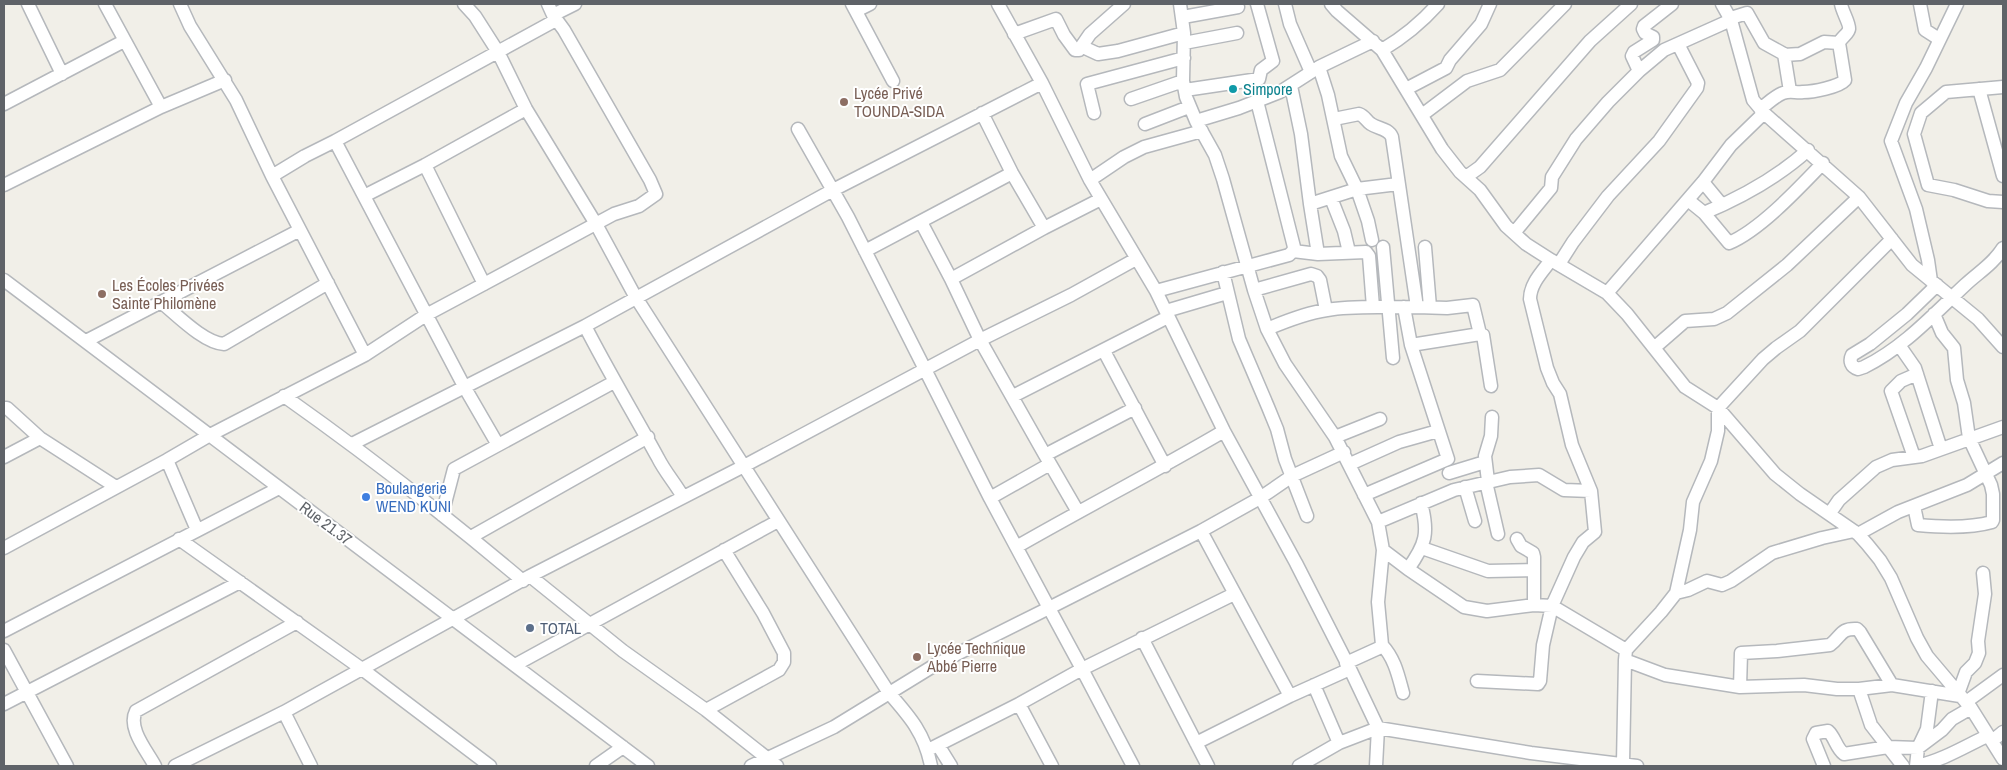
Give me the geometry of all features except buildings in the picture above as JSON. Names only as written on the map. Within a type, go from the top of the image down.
[{"type":"street","points":[[28,4],[62,74]]},
{"type":"street","points":[[106,4],[161,108]]},
{"type":"street","points":[[180,4],[190,26],[225,80],[272,176],[366,355]]},
{"type":"street","points":[[464,4],[475,16],[498,52],[526,109],[596,224],[635,296],[778,521],[889,693],[933,748],[951,766]]},
{"type":"street","points":[[272,176],[305,156],[498,52],[552,13],[575,4]]},
{"type":"street","points":[[870,4],[854,7],[893,81]]},
{"type":"street","points":[[998,4],[1042,84],[1090,180],[1156,291],[1224,431],[1296,563],[1348,666],[1378,728],[1376,766]]},
{"type":"street","points":[[1014,34],[1053,18],[1056,19],[1064,35],[1075,50],[1080,50],[1109,10],[1124,4]]},
{"type":"street","points":[[1180,4],[1183,17],[1184,86],[1189,107],[1215,155],[1267,329],[1285,364],[1335,437],[1378,522],[1383,550],[1378,602],[1382,645],[1391,654],[1403,693]]},
{"type":"street","points":[[1131,99],[1184,86],[1259,79],[1261,70],[1273,61],[1257,4]]},
{"type":"street","points":[[1285,4],[1290,24],[1328,95],[1341,156],[1357,189],[1368,221],[1372,240]]},
{"type":"street","points":[[1331,4],[1378,45],[1446,154],[1466,178],[1480,190],[1500,218],[1514,233],[1555,262],[1607,293],[1627,314],[1684,387],[1718,408],[1775,474],[1856,533],[1884,566],[1927,656],[1964,700],[2003,759]]},
{"type":"street","points":[[1090,180],[1124,157],[1144,147],[1199,126],[1291,86],[1315,70],[1378,45],[1398,40],[1423,21],[1438,4]]},
{"type":"street","points":[[1406,89],[1446,68],[1450,60],[1481,24],[1490,4]]},
{"type":"street","points":[[1422,115],[1466,81],[1500,70],[1565,4]]},
{"type":"street","points":[[1466,178],[1480,167],[1590,42],[1631,4]]},
{"type":"street","points":[[1477,681],[1538,684],[1540,681],[1543,645],[1552,606],[1583,542],[1594,534],[1591,490],[1572,445],[1560,394],[1547,368],[1532,311],[1530,292],[1573,242],[1608,196],[1659,141],[1697,88],[1698,82],[1674,46],[1659,33],[1652,36],[1645,33],[1642,29],[1672,4]]},
{"type":"street","points":[[1722,4],[1731,19],[1752,100],[1859,197],[1912,265],[1978,319],[2003,347]]},
{"type":"street","points":[[1607,293],[1703,182],[1730,145],[1782,93],[1790,91],[1804,92],[1842,83],[1845,80],[1839,42],[1850,27],[1842,11],[1841,4]]},
{"type":"street","points":[[1920,4],[1925,30],[1939,39]]},
{"type":"street","points":[[1934,283],[1916,209],[1891,141],[1906,103],[1926,68],[1957,4]]},
{"type":"street","points":[[1183,17],[1238,7]]},
{"type":"street","points":[[4,548],[210,435],[366,355],[426,316],[614,214],[639,206],[656,194],[650,180],[552,13]]},
{"type":"street","points":[[1514,233],[1551,188],[1552,177],[1581,132],[1608,102],[1659,53],[1747,13],[1764,44],[1784,55],[1800,54],[1824,42],[1839,42]]},
{"type":"street","points":[[1083,46],[1098,54],[1184,38],[1236,33]]},
{"type":"street","points":[[1639,71],[1632,56],[1634,52],[1653,40],[1652,36]]},
{"type":"street","points":[[4,104],[124,41]]},
{"type":"street","points":[[1784,55],[1790,91]]},
{"type":"street","points":[[1094,113],[1087,84],[1184,58]]},
{"type":"street","points":[[4,184],[161,108],[225,80]]},
{"type":"street","points":[[352,444],[585,326],[635,296],[833,190],[1042,84]]},
{"type":"street","points":[[1291,86],[1301,134],[1318,254]]},
{"type":"street","points":[[2003,87],[1952,90],[1940,95],[1921,114],[1914,130],[1928,184],[1988,201],[2003,202]]},
{"type":"street","points":[[1979,89],[2003,176]]},
{"type":"street","points":[[1257,101],[1294,247],[1293,252]]},
{"type":"street","points":[[1145,124],[1189,107]]},
{"type":"street","points":[[364,196],[425,165],[526,109]]},
{"type":"street","points":[[982,113],[1012,173],[1044,228]]},
{"type":"street","points":[[1334,119],[1362,114],[1371,124],[1390,133],[1417,307]]},
{"type":"street","points":[[798,129],[833,190],[990,498],[1018,546],[1133,766]]},
{"type":"street","points":[[335,141],[426,316],[498,445]]},
{"type":"street","points":[[1704,213],[1740,197],[1775,177],[1808,150]]},
{"type":"street","points":[[1688,200],[1704,213],[1729,243],[1740,239],[1777,208],[1823,163]]},
{"type":"street","points":[[425,165],[484,284]]},
{"type":"street","points":[[865,252],[1012,173]]},
{"type":"street","points":[[1703,182],[1722,205]]},
{"type":"street","points":[[1310,204],[1357,189],[1398,184]]},
{"type":"street","points":[[1654,348],[1685,321],[1714,319],[1727,313],[1787,265],[1859,197]]},
{"type":"street","points":[[1331,198],[1344,231],[1349,252]]},
{"type":"street","points":[[951,280],[1044,228],[1101,199]]},
{"type":"street","points":[[921,222],[980,340],[1078,512]]},
{"type":"street","points":[[86,341],[300,230]]},
{"type":"street","points":[[1620,764],[1626,655],[1676,593],[1690,530],[1693,502],[1711,461],[1718,431],[1718,408],[1764,359],[1800,331],[1892,238]]},
{"type":"street","points":[[1384,246],[1393,358]]},
{"type":"street","points":[[1425,246],[1430,307]]},
{"type":"street","points":[[1934,283],[1907,314],[1870,344],[1852,355],[1851,362],[1855,368],[1864,367],[1899,345],[1967,283],[1992,263],[2003,248]]},
{"type":"street","points":[[1156,291],[1289,255],[1293,252],[1318,254],[1366,252],[1368,253],[1373,307]]},
{"type":"street","points":[[175,766],[284,712],[526,579],[925,371],[980,340],[1071,295],[1136,259]]},
{"type":"street","points":[[1223,272],[1239,339],[1268,407],[1308,516]]},
{"type":"street","points":[[1254,290],[1294,277],[1311,274],[1317,276],[1320,280],[1326,310]]},
{"type":"street","name":"Rue 21.37","points":[[4,280],[648,766]]},
{"type":"street","points":[[161,302],[207,339],[217,344],[224,344],[328,284]]},
{"type":"street","points":[[1013,396],[1104,352],[1167,314],[1227,293]]},
{"type":"street","points":[[1267,329],[1326,310],[1473,305],[1480,334],[1484,339],[1491,386]]},
{"type":"street","points":[[1364,495],[1448,459],[1411,344],[1404,307]]},
{"type":"street","points":[[1914,506],[1918,525],[1969,526],[1992,522],[1993,494],[1986,473],[1969,438],[1964,403],[1957,380],[1954,348],[1942,333],[1934,314]]},
{"type":"street","points":[[585,326],[614,382],[648,437],[658,459],[672,477],[683,497]]},
{"type":"street","points":[[1411,344],[1480,334]]},
{"type":"street","points":[[1899,345],[1915,368],[1941,448]]},
{"type":"street","points":[[1104,352],[1165,466]]},
{"type":"street","points":[[1914,457],[1892,391],[1901,381],[1917,374]]},
{"type":"street","points":[[442,516],[454,469],[614,382]]},
{"type":"street","points":[[284,396],[352,444],[442,516],[590,624],[623,651],[706,710],[777,766]]},
{"type":"street","points":[[4,408],[7,408],[40,438],[116,487]]},
{"type":"street","points":[[990,498],[1047,460],[1135,408]]},
{"type":"street","points":[[1492,417],[1491,436],[1486,450],[1485,462],[1487,482],[1498,534]]},
{"type":"street","points":[[1335,437],[1380,419]]},
{"type":"street","points":[[1830,513],[1839,500],[1876,467],[1892,460],[1922,456],[1969,438],[2003,428]]},
{"type":"street","points":[[1018,546],[1165,466],[1224,431]]},
{"type":"street","points":[[751,766],[834,726],[935,665],[1201,531],[1260,498],[1292,476],[1438,431]]},
{"type":"street","points":[[471,537],[648,437]]},
{"type":"street","points":[[4,457],[40,438]]},
{"type":"street","points":[[167,460],[197,530]]},
{"type":"street","points":[[1449,473],[1485,462]]},
{"type":"street","points":[[1676,593],[1707,582],[1722,584],[1731,581],[1772,552],[1822,538],[1856,533],[1898,512],[1967,485],[2003,463]]},
{"type":"street","points":[[1378,522],[1421,503],[1465,487],[1510,477],[1539,475],[1564,490],[1591,490]]},
{"type":"street","points":[[1465,487],[1474,521]]},
{"type":"street","points":[[4,631],[279,488]]},
{"type":"street","points":[[1408,569],[1422,548],[1427,528],[1421,503]]},
{"type":"street","points":[[515,665],[778,521]]},
{"type":"street","points":[[1201,531],[1290,696]]},
{"type":"street","points":[[179,539],[362,669],[490,766]]},
{"type":"street","points":[[1517,539],[1521,546],[1533,553],[1534,605]]},
{"type":"street","points":[[1422,548],[1488,571],[1533,570]]},
{"type":"street","points":[[706,710],[779,670],[784,662],[784,652],[724,550]]},
{"type":"street","points":[[1383,550],[1464,607],[1472,610],[1486,611],[1534,605],[1552,606],[1626,655],[1665,675],[1740,687],[1804,685],[1837,689],[1892,686],[1932,692],[1964,700]]},
{"type":"street","points":[[1964,700],[1966,672],[1975,662],[1979,653],[1978,641],[1985,594],[1983,573]]},
{"type":"street","points":[[4,704],[116,648],[240,582]]},
{"type":"street","points":[[933,748],[1142,638],[1234,594]]},
{"type":"street","points":[[155,766],[133,725],[133,717],[136,711],[296,622]]},
{"type":"street","points":[[1740,687],[1741,653],[1830,645],[1843,631],[1849,629],[1857,629],[1860,632],[1892,686]]},
{"type":"street","points":[[1142,638],[1208,766]]},
{"type":"street","points":[[1196,743],[1314,685],[1382,645]]},
{"type":"street","points":[[4,650],[67,766]]},
{"type":"street","points":[[1824,766],[1813,739],[1816,733],[1828,731],[1844,754],[1888,747],[1918,748],[1942,730],[1952,719],[1964,700],[2003,676]]},
{"type":"street","points":[[1314,685],[1339,743]]},
{"type":"street","points":[[1858,688],[1871,725],[1903,766]]},
{"type":"street","points":[[1932,692],[1927,729],[1918,748],[1916,766],[1957,752],[2003,732]]},
{"type":"street","points":[[1019,704],[1052,766]]},
{"type":"street","points":[[284,712],[311,766]]},
{"type":"street","points":[[1299,766],[1339,743],[1378,728],[1531,753],[1637,766]]},
{"type":"street","points":[[596,766],[622,747]]},
{"type":"street","points":[[930,766],[933,748]]},
{"type":"place","name":"Simpore","points":[[1233,89]]},
{"type":"place","name":"Lycée Privé TOUNDA-SIDA","points":[[844,102]]},
{"type":"place","name":"Les Écoles Privées Sainte Philomène","points":[[102,294]]},
{"type":"place","name":"Boulangerie WEND KUNI","points":[[366,497]]},
{"type":"place","name":"TOTAL","points":[[530,628]]},
{"type":"place","name":"Lycée Technique Abbé Pierre","points":[[917,657]]}]
